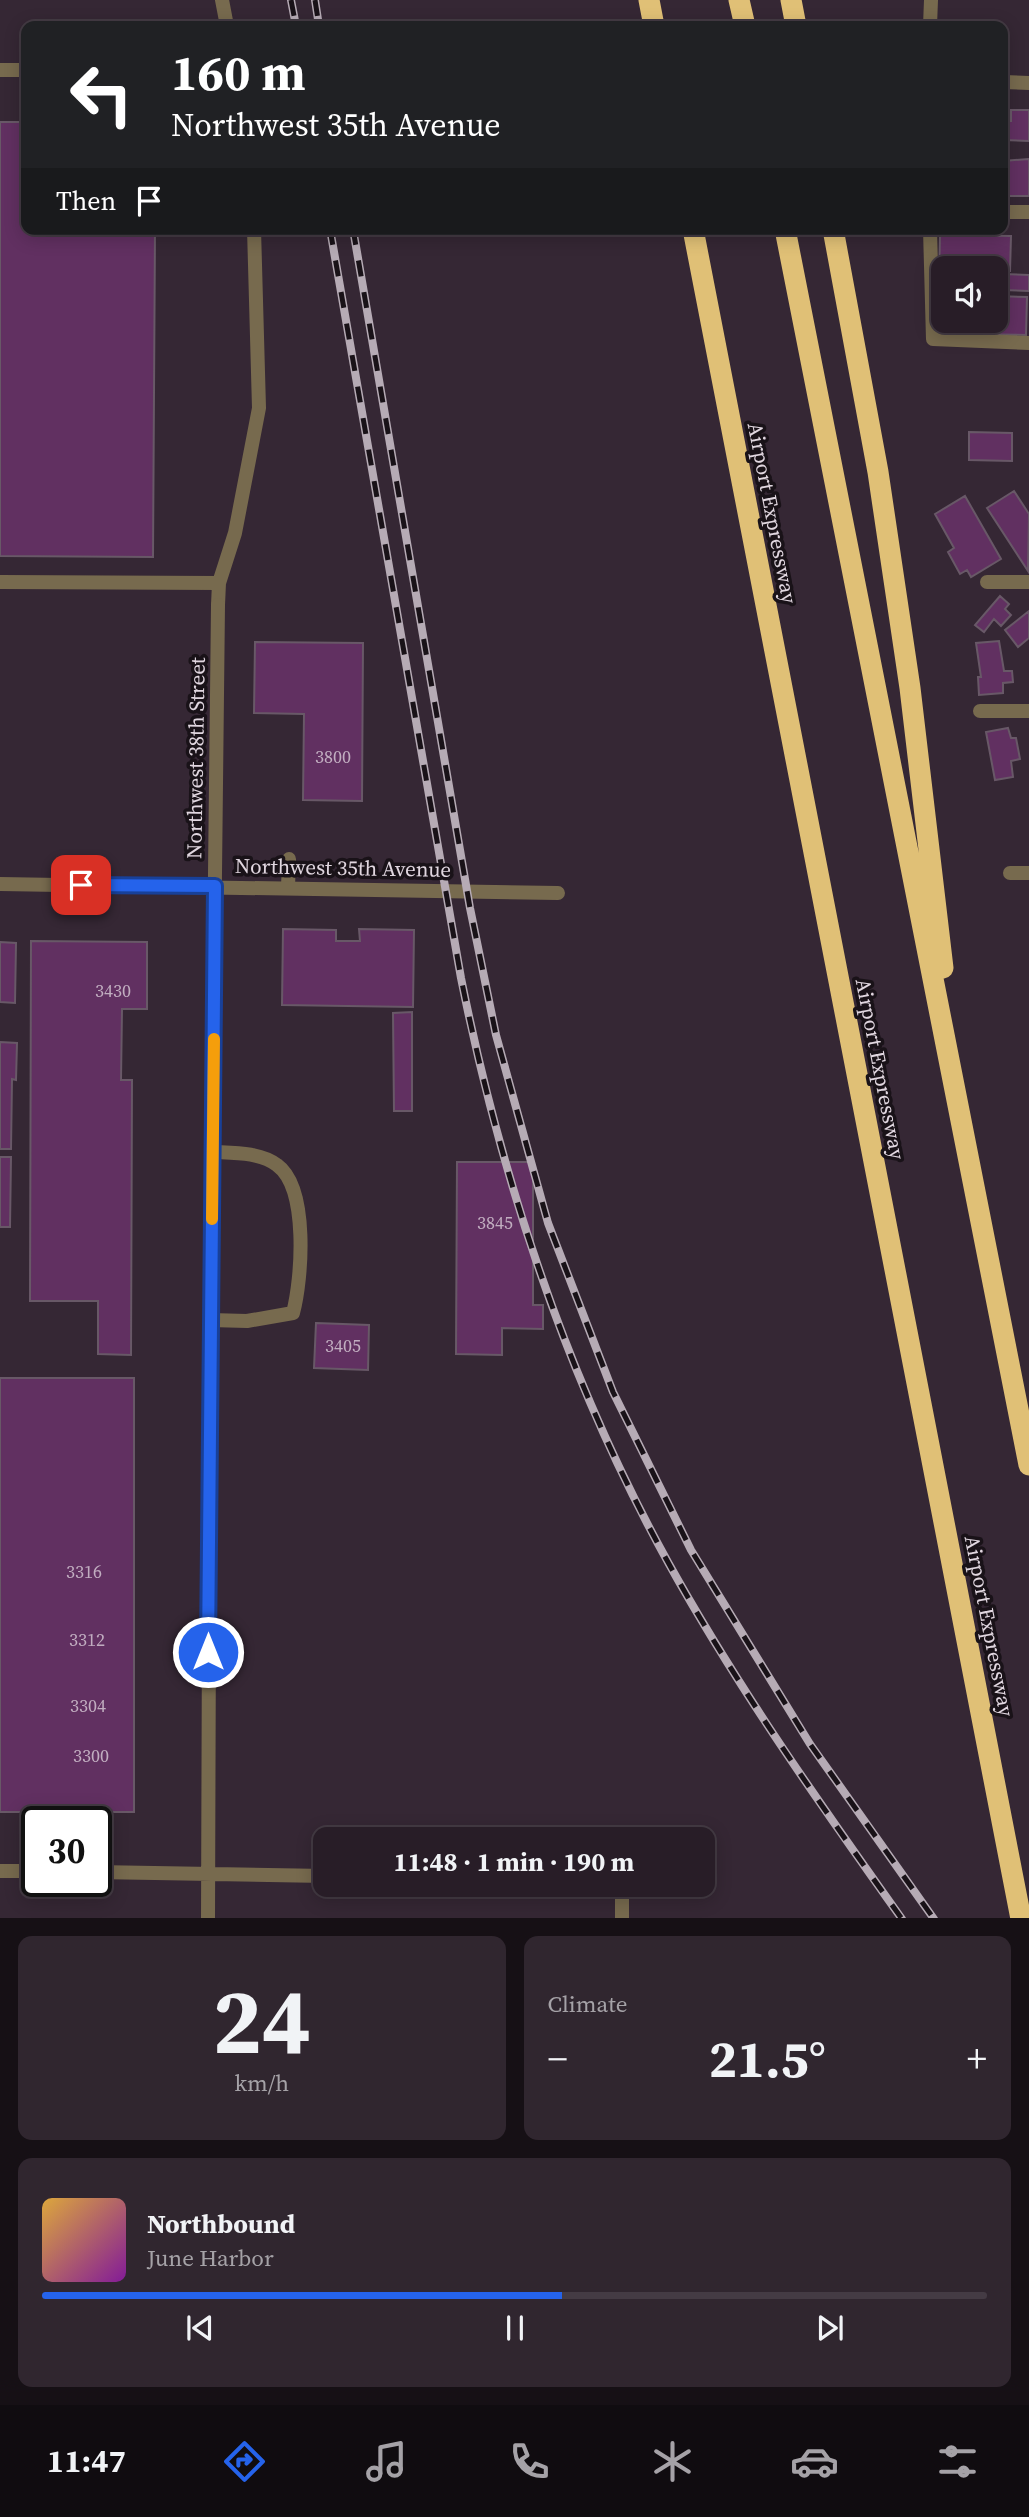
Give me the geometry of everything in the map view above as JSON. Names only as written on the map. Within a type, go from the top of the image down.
[{"type":"highway","points":[[649,0],[653,21]]},
{"type":"highway","points":[[739,0],[744,21]]},
{"type":"highway","points":[[791,0],[795,21]]},
{"type":"highway","name":"Airport Expressway","points":[[694,235],[1021,1918]]},
{"type":"highway","points":[[786,235],[1029,1465]]},
{"type":"highway","points":[[834,235],[878,472],[904,648],[963,1133]]},
{"type":"street","points":[[222,0],[226,21]]},
{"type":"street","points":[[930,21],[931,0]]},
{"type":"street","points":[[0,70],[21,71]]},
{"type":"street","points":[[1008,82],[1029,83]]},
{"type":"street","points":[[1008,212],[1029,212]]},
{"type":"street","name":"Northwest 38th Street","points":[[208,1918],[210,1320],[218,605],[219,583],[235,533],[258,408],[254,235]]},
{"type":"street","points":[[930,235],[933,339],[1029,342]]},
{"type":"street","points":[[0,582],[219,583]]},
{"type":"street","points":[[987,582],[1029,582]]},
{"type":"street","points":[[980,710],[1029,711]]},
{"type":"street","points":[[288,887],[289,859]]},
{"type":"street","points":[[1010,873],[1029,873]]},
{"type":"street","name":"Northwest 35th Avenue","points":[[0,884],[558,893]]},
{"type":"street","points":[[210,1320],[247,1321],[293,1312],[298,1293],[300,1238],[297,1206],[287,1177],[276,1164],[245,1153],[213,1152]]},
{"type":"street","points":[[0,1871],[21,1871]]},
{"type":"street","points":[[112,1872],[313,1876]]},
{"type":"street","points":[[622,1897],[622,1918]]},
{"type":"building","points":[[1011,110],[1029,110],[1029,141],[1008,140],[1008,121],[1011,121]]},
{"type":"building","points":[[0,122],[21,122],[21,235],[155,235],[153,557],[0,556]]},
{"type":"building","points":[[1029,159],[1029,196],[1008,196],[1008,161]]},
{"type":"building","points":[[940,235],[1011,236],[1010,271],[1008,256],[940,256]]},
{"type":"building","points":[[1008,274],[1029,275],[1029,291],[1008,290]]},
{"type":"building","points":[[1008,296],[1027,297],[1026,335],[962,334],[1008,333]]},
{"type":"building","points":[[969,432],[1012,433],[1012,461],[969,460]]},
{"type":"building","points":[[1014,491],[1029,514],[1028,571],[987,508]]},
{"type":"building","points":[[965,496],[1001,559],[971,577],[967,570],[960,574],[948,552],[954,548],[935,514]]},
{"type":"building","points":[[1000,596],[1009,604],[1005,609],[1011,615],[1001,626],[994,619],[984,632],[975,625]]},
{"type":"building","points":[[1029,611],[1029,638],[1018,647],[1005,630]]},
{"type":"building","points":[[999,641],[1004,671],[1012,671],[1013,682],[1003,683],[1003,693],[979,695],[978,677],[981,677],[976,643]]},
{"type":"building","points":[[255,642],[363,643],[362,801],[303,800],[304,714],[254,713]]},
{"type":"building","points":[[1008,728],[1011,738],[1016,738],[1020,759],[1011,761],[1013,777],[995,780],[986,732]]},
{"type":"building","points":[[283,929],[336,930],[336,941],[360,941],[359,929],[414,930],[413,1007],[282,1005]]},
{"type":"building","points":[[31,941],[147,942],[147,1009],[122,1009],[121,1080],[132,1080],[131,1355],[98,1354],[98,1301],[30,1301]]},
{"type":"building","points":[[0,942],[16,943],[15,1003],[0,1002]]},
{"type":"building","points":[[412,1012],[412,1111],[394,1111],[393,1013]]},
{"type":"building","points":[[0,1042],[17,1043],[16,1080],[12,1079],[11,1149],[0,1149]]},
{"type":"building","points":[[0,1157],[11,1157],[10,1227],[0,1227]]},
{"type":"building","points":[[457,1162],[533,1162],[533,1305],[543,1305],[543,1329],[502,1328],[502,1355],[456,1354]]},
{"type":"building","points":[[316,1323],[369,1325],[368,1370],[314,1368]]},
{"type":"building","points":[[0,1378],[134,1378],[134,1812],[112,1812],[112,1806],[21,1806],[21,1812],[0,1812]]},
{"type":"railway","points":[[291,0],[295,21]]},
{"type":"railway","points":[[315,0],[318,21]]},
{"type":"railway","points":[[331,235],[461,978],[497,1130],[542,1279],[600,1424],[669,1564],[751,1700],[901,1918]]},
{"type":"railway","points":[[354,235],[470,908],[496,1035],[548,1223],[613,1392],[691,1550],[810,1744],[933,1918]]},
{"type":"slow traffic","points":[[212,1219],[214,1039]]},
{"type":"route","points":[[81,885],[215,886],[208,1652]]}]
